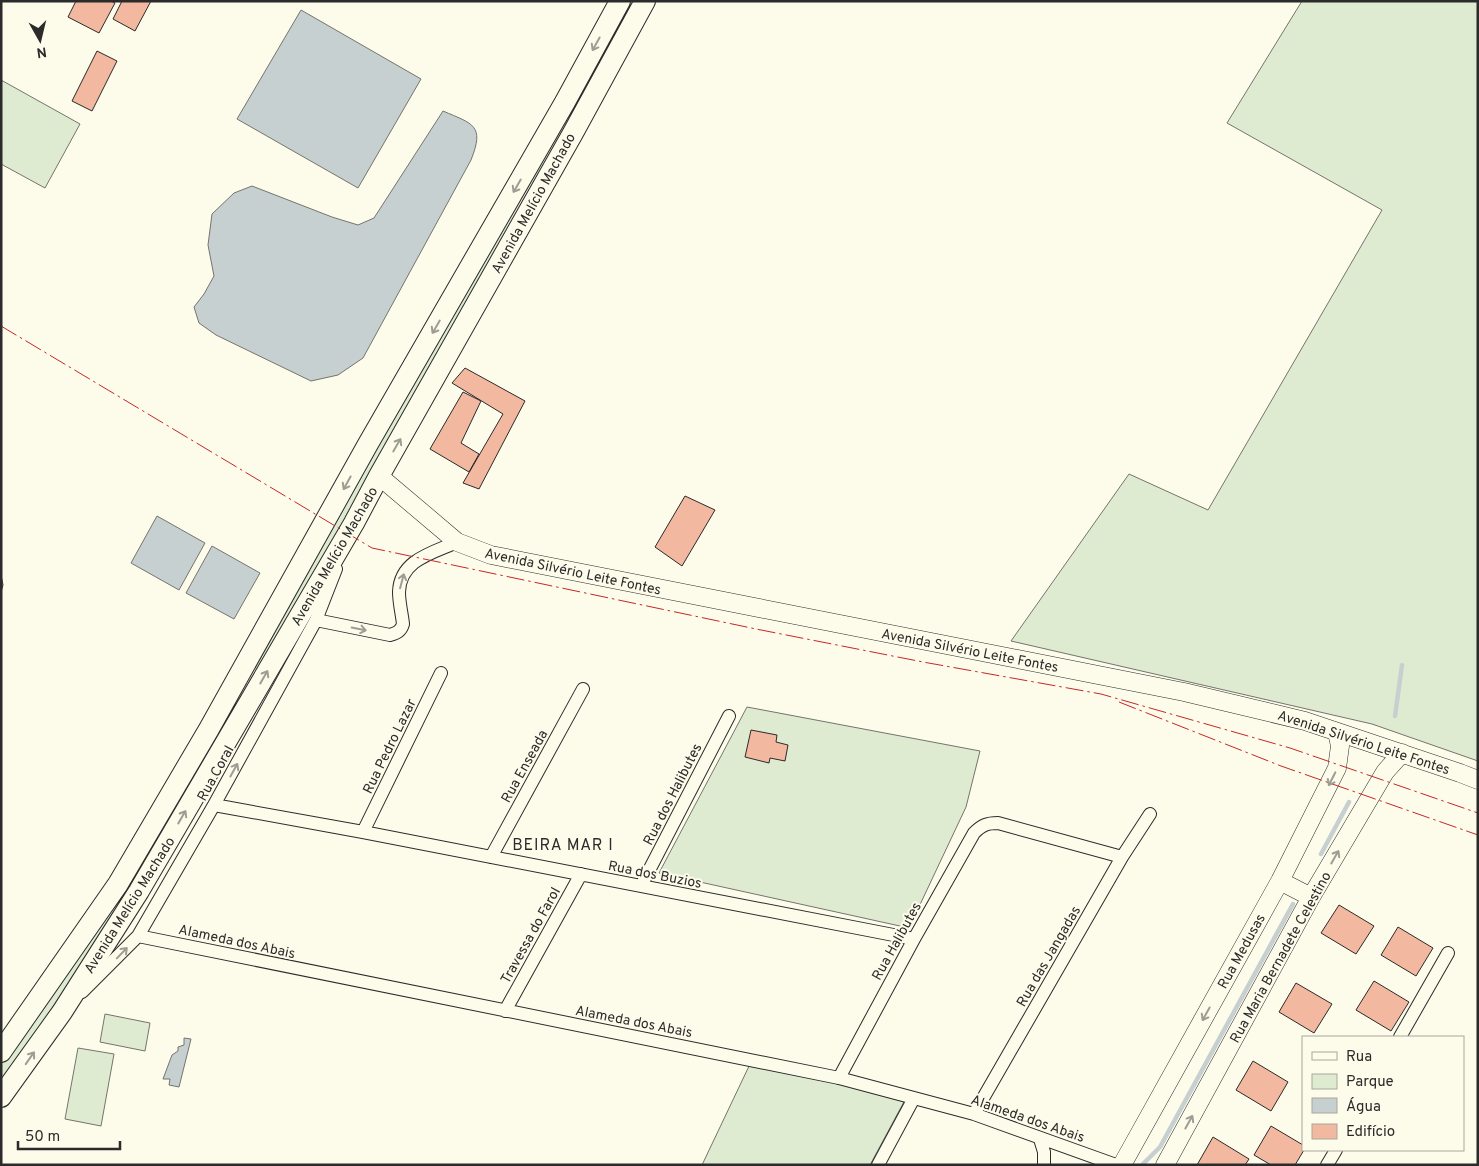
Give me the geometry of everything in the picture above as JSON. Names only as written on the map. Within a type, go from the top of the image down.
[{"type":"main road","name":"Avenida Melício Machado","points":[[1,1052],[118,884],[209,729],[373,435],[565,102],[620,1]]},
{"type":"main road","name":"Avenida Melício Machado","points":[[1,1098],[62,1012],[139,891],[354,523],[378,476],[573,133],[644,1]]},
{"type":"main road","name":"Avenida Silvério Leite Fontes","points":[[378,476],[457,542],[491,555],[1184,692],[1305,721],[1478,780]]},
{"type":"main road","name":"Rua Medusas","points":[[1122,1165],[1280,881],[1338,768],[1340,746],[1337,732]]},
{"type":"main road","name":"Rua Maria Bernadete Celestino","points":[[1165,1165],[1311,897],[1385,772],[1402,753]]},
{"type":"main road","points":[[1280,881],[1311,897]]},
{"type":"street","name":"Rua Coral","points":[[62,1012],[138,936],[214,805],[316,620],[354,523]]},
{"type":"street","points":[[316,620],[390,635],[397,632],[402,629],[403,624],[399,591],[405,571],[416,559],[457,542]]},
{"type":"street","name":"Rua Pedro Lazar","points":[[363,832],[441,673]]},
{"type":"street","name":"Rua Enseada","points":[[492,857],[583,689]]},
{"type":"street","name":"Rua dos Halibutes","points":[[641,886],[729,716]]},
{"type":"street","name":"Rua dos Buzios","points":[[214,805],[581,874],[914,940]]},
{"type":"street","name":"Rua das Jangadas","points":[[974,1114],[1122,857],[1150,814]]},
{"type":"street","name":"Rua Halibutes","points":[[839,1078],[974,833],[986,823],[998,823],[1122,857]]},
{"type":"street","name":"Travessa do Farol","points":[[505,1011],[581,874]]},
{"type":"street","name":"Alameda dos Abais","points":[[138,936],[839,1078],[974,1114],[1116,1165]]},
{"type":"street","points":[[1401,1036],[1448,953]]},
{"type":"street","points":[[878,1165],[914,1098]]},
{"type":"street","points":[[1040,1139],[1044,1152],[1044,1165]]},
{"type":"street","points":[[1327,1165],[1335,1151]]},
{"type":"green space","points":[[623,1],[636,1],[331,553],[112,923],[1,1081],[1,1064],[102,921]]},
{"type":"green space","points":[[1302,1],[1478,1],[1478,761],[1372,724],[1011,641],[1129,474],[1208,510],[1382,210],[1227,123]]},
{"type":"green space","points":[[1,80],[80,124],[45,188],[1,164]]},
{"type":"green space","points":[[747,707],[980,751],[966,807],[909,928],[659,873]]},
{"type":"green space","points":[[105,1014],[150,1023],[145,1051],[100,1042]]},
{"type":"green space","points":[[78,1048],[114,1054],[101,1126],[65,1119]]},
{"type":"green space","points":[[750,1064],[906,1098],[870,1165],[702,1165]]},
{"type":"water","points":[[301,10],[421,79],[358,188],[237,119]]},
{"type":"water","points":[[443,111],[462,119],[474,127],[477,139],[475,148],[471,160],[363,358],[338,375],[311,381],[216,335],[199,323],[194,307],[214,276],[208,245],[212,214],[234,193],[252,186],[358,225],[374,218]]},
{"type":"water","points":[[157,516],[205,543],[179,590],[131,563]]},
{"type":"water","points":[[212,546],[260,573],[234,619],[186,593]]},
{"type":"water","points":[[184,1038],[191,1039],[179,1087],[169,1085],[170,1079],[163,1079],[172,1055],[178,1051],[178,1047],[184,1045]]},
{"type":"building","points":[[76,1],[111,1],[115,3],[99,33],[68,17]]},
{"type":"building","points":[[122,1],[151,1],[135,31],[113,19]]},
{"type":"building","points":[[97,51],[117,61],[92,111],[72,101]]},
{"type":"building","points":[[465,368],[525,401],[479,489],[463,483],[503,414],[452,383]]},
{"type":"building","points":[[463,392],[481,401],[461,443],[479,454],[469,472],[430,449]]},
{"type":"building","points":[[685,496],[715,510],[682,566],[655,547]]},
{"type":"building","points":[[1,575],[3,585],[1,592]]},
{"type":"building","points":[[751,730],[777,735],[776,742],[788,745],[785,761],[770,758],[769,763],[745,757]]},
{"type":"building","points":[[1339,905],[1374,926],[1356,954],[1321,933]]},
{"type":"building","points":[[1398,927],[1433,948],[1416,976],[1381,955]]},
{"type":"building","points":[[1374,981],[1409,1002],[1391,1031],[1356,1010]]},
{"type":"building","points":[[1296,983],[1332,1004],[1314,1033],[1279,1012]]},
{"type":"building","points":[[1253,1061],[1288,1082],[1271,1111],[1236,1090]]},
{"type":"building","points":[[1271,1126],[1302,1144],[1303,1151],[1295,1165],[1271,1165],[1254,1155]]},
{"type":"building","points":[[1213,1137],[1249,1159],[1245,1165],[1197,1165]]},
{"type":"waterway","points":[[1395,716],[1402,665]]},
{"type":"waterway","points":[[1321,854],[1349,802]]},
{"type":"waterway","points":[[1142,1165],[1160,1147],[1293,904]]},
{"type":"power","points":[[1,326],[372,548],[756,629],[923,662],[1101,694],[1290,748],[1478,813]]},
{"type":"power","points":[[1119,702],[1281,766],[1478,835]]},
{"type":"district","name":"BEIRA MAR I","points":[[563,844]]}]
